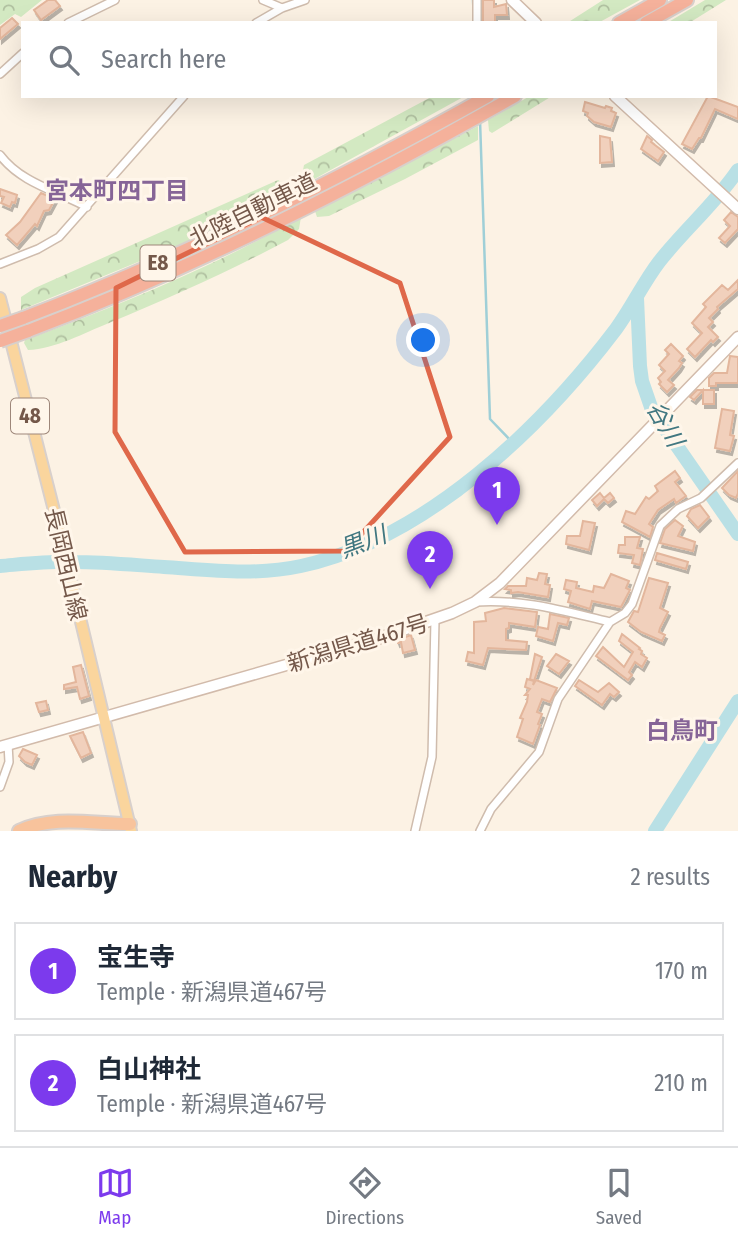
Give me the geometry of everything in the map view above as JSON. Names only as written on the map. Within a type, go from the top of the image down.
[{"type":"highway","points":[[623,21],[660,0]]},
{"type":"highway","points":[[650,21],[687,0]]},
{"type":"highway","name":"北陸自動車道","points":[[0,327],[163,261],[315,188],[484,98]]},
{"type":"highway","name":"北陸自動車道","points":[[0,341],[125,294],[294,214],[453,132],[512,98]]},
{"type":"highway","points":[[19,831],[31,825],[50,822],[131,829]]},
{"type":"main road","points":[[512,0],[534,21]]},
{"type":"main road","points":[[617,98],[736,207]]},
{"type":"main road","name":"長岡西山線","points":[[0,298],[131,829]]},
{"type":"main road","name":"新潟県道467号","points":[[4,746],[435,620],[475,602],[500,583],[738,338]]},
{"type":"street","points":[[72,21],[115,0]]},
{"type":"street","points":[[262,0],[282,8]]},
{"type":"street","points":[[259,21],[294,2],[304,0]]},
{"type":"street","points":[[477,0],[477,21]]},
{"type":"street","points":[[0,74],[21,55]]},
{"type":"street","points":[[0,264],[38,250],[59,237],[182,98]]},
{"type":"street","points":[[0,155],[26,179],[87,207]]},
{"type":"street","points":[[480,831],[491,809],[538,752],[558,699],[610,622],[625,613],[636,596],[660,526],[678,509],[701,498],[738,463]]},
{"type":"street","points":[[475,602],[502,600],[527,603],[610,622]]},
{"type":"street","points":[[415,831],[432,757],[435,620]]},
{"type":"street","points":[[0,787],[9,762],[4,746]]},
{"type":"highlighted area","points":[[261,217],[400,283],[450,437],[346,551],[185,552],[115,432],[116,288]]},
{"type":"green space","points":[[0,0],[42,0],[21,17],[15,14],[0,25]]},
{"type":"green space","points":[[603,0],[640,0],[602,21],[570,21]]},
{"type":"green space","points":[[705,0],[726,0],[692,21],[670,21]]},
{"type":"green space","points":[[429,98],[461,98],[309,182],[302,175],[304,165]]},
{"type":"green space","points":[[526,98],[549,98],[492,133],[489,131],[488,120]]},
{"type":"green space","points":[[478,126],[478,140],[329,216],[317,217],[315,211]]},
{"type":"green space","points":[[278,180],[287,185],[288,192],[194,239],[21,310],[21,297],[35,288]]},
{"type":"green space","points":[[301,217],[299,229],[288,240],[200,284],[59,344],[28,350],[24,343],[25,340],[200,269]]},
{"type":"building","points":[[48,0],[55,0],[60,6],[41,20],[34,10]]},
{"type":"building","points":[[483,0],[494,0],[494,7],[506,4],[507,15],[495,15],[495,21],[483,21]]},
{"type":"building","points":[[12,18],[18,24],[0,39],[0,28]]},
{"type":"building","points":[[707,98],[738,107],[738,119],[715,109],[701,138],[692,149],[682,144]]},
{"type":"building","points":[[585,102],[612,108],[611,111],[616,113],[611,127],[594,122],[587,116],[588,113],[583,111]]},
{"type":"building","points":[[600,136],[610,138],[612,162],[600,163]]},
{"type":"building","points":[[647,136],[664,152],[658,161],[641,149]]},
{"type":"building","points":[[0,189],[17,195],[15,203],[12,202],[10,207],[1,203],[4,197],[0,196]]},
{"type":"building","points":[[41,193],[55,199],[49,210],[44,211],[37,226],[35,224],[17,245],[6,235],[20,222]]},
{"type":"building","points":[[731,212],[738,217],[738,229],[725,243],[719,238],[730,226],[724,220]]},
{"type":"building","points":[[738,280],[738,289],[717,307],[709,318],[713,322],[708,327],[718,337],[713,342],[711,340],[695,357],[687,349],[702,333],[692,323],[706,307],[703,304],[722,285],[728,290]]},
{"type":"building","points":[[671,344],[683,356],[679,361],[682,363],[679,368],[668,380],[674,385],[667,392],[659,384],[661,382],[658,378],[665,371],[659,365],[669,354],[665,350]]},
{"type":"building","points":[[730,356],[738,357],[738,383],[716,383],[716,386],[709,386],[709,378],[714,373],[727,373]]},
{"type":"building","points":[[697,390],[703,390],[694,400],[690,397]]},
{"type":"building","points":[[703,390],[714,390],[714,404],[703,404]]},
{"type":"building","points":[[722,409],[734,411],[730,435],[734,436],[730,451],[715,448]]},
{"type":"building","points":[[675,471],[680,478],[675,482],[686,496],[676,503],[674,499],[658,510],[649,524],[653,527],[650,537],[622,522],[626,511],[635,514],[646,497],[649,499],[658,491],[655,486]]},
{"type":"building","points":[[738,471],[738,493],[736,498],[722,488]]},
{"type":"building","points":[[600,493],[604,498],[610,493],[614,498],[608,503],[604,499],[597,506],[592,500]]},
{"type":"building","points":[[700,505],[709,517],[698,528],[687,516],[691,509]]},
{"type":"building","points":[[675,520],[683,526],[678,536],[695,542],[693,551],[660,543],[665,529]]},
{"type":"building","points":[[583,521],[595,523],[589,550],[566,544],[567,536],[580,536]]},
{"type":"building","points":[[625,537],[640,537],[637,548],[643,549],[640,565],[632,563],[634,555],[618,553],[619,545],[625,545]]},
{"type":"building","points":[[657,553],[688,562],[686,569],[655,560]]},
{"type":"building","points":[[539,573],[547,574],[545,584],[550,585],[548,597],[511,593],[511,590],[505,589],[508,586],[526,586],[527,578],[537,580]]},
{"type":"building","points":[[611,574],[629,581],[626,588],[630,590],[621,607],[592,601],[590,609],[568,602],[571,591],[564,589],[566,580],[577,582],[576,588],[593,592],[594,586],[604,588]]},
{"type":"building","points":[[649,578],[668,583],[660,608],[668,612],[659,632],[665,635],[662,641],[641,632],[628,622],[634,611],[638,612]]},
{"type":"building","points":[[504,608],[537,612],[535,627],[509,623],[509,628],[506,629],[506,640],[527,642],[526,650],[488,648],[483,665],[466,661],[468,652],[474,653],[474,622],[486,621],[485,613]]},
{"type":"building","points":[[550,614],[569,618],[567,625],[558,623],[553,641],[536,636],[538,627],[548,629]]},
{"type":"building","points":[[622,634],[640,648],[641,654],[647,658],[642,667],[635,662],[628,680],[596,656],[603,647],[624,667],[633,652],[619,641]]},
{"type":"building","points":[[411,635],[415,650],[403,653],[401,642],[398,643],[397,640]]},
{"type":"building","points":[[535,654],[542,657],[534,681],[530,679]]},
{"type":"building","points":[[556,654],[569,661],[559,674],[547,666]]},
{"type":"building","points":[[81,665],[89,696],[80,699],[77,687],[64,689],[64,685],[76,682],[73,667]]},
{"type":"building","points":[[527,679],[534,681],[533,685],[536,680],[557,688],[550,702],[542,699],[537,712],[542,714],[538,724],[540,725],[533,744],[517,737],[523,719],[520,718],[527,702],[528,695],[525,695],[530,689],[525,687]]},
{"type":"building","points":[[579,680],[598,692],[609,683],[619,692],[614,697],[610,694],[602,705],[575,686]]},
{"type":"building","points":[[46,701],[48,710],[39,712],[36,703]]},
{"type":"building","points":[[83,732],[91,753],[81,758],[70,736]]},
{"type":"building","points":[[23,749],[37,755],[32,765],[19,756]]},
{"type":"waterway","points":[[473,0],[474,21]]},
{"type":"waterway","points":[[480,120],[490,419],[513,443]]},
{"type":"waterway","name":"黒川","points":[[0,566],[85,562],[215,571],[267,571],[301,566],[347,552],[392,532],[477,475],[553,404],[616,329],[659,262],[738,170]]},
{"type":"waterway","name":"谷川","points":[[637,298],[642,381],[652,410],[738,534]]},
{"type":"waterway","name":"谷川","points":[[655,831],[738,701]]},
{"type":"place","name":"宝生寺","points":[[497,525]]},
{"type":"place","name":"白山神社","points":[[430,589]]},
{"type":"district","name":"宮本町四丁目","points":[[117,191]]},
{"type":"district","name":"白鳥町","points":[[682,731]]}]
